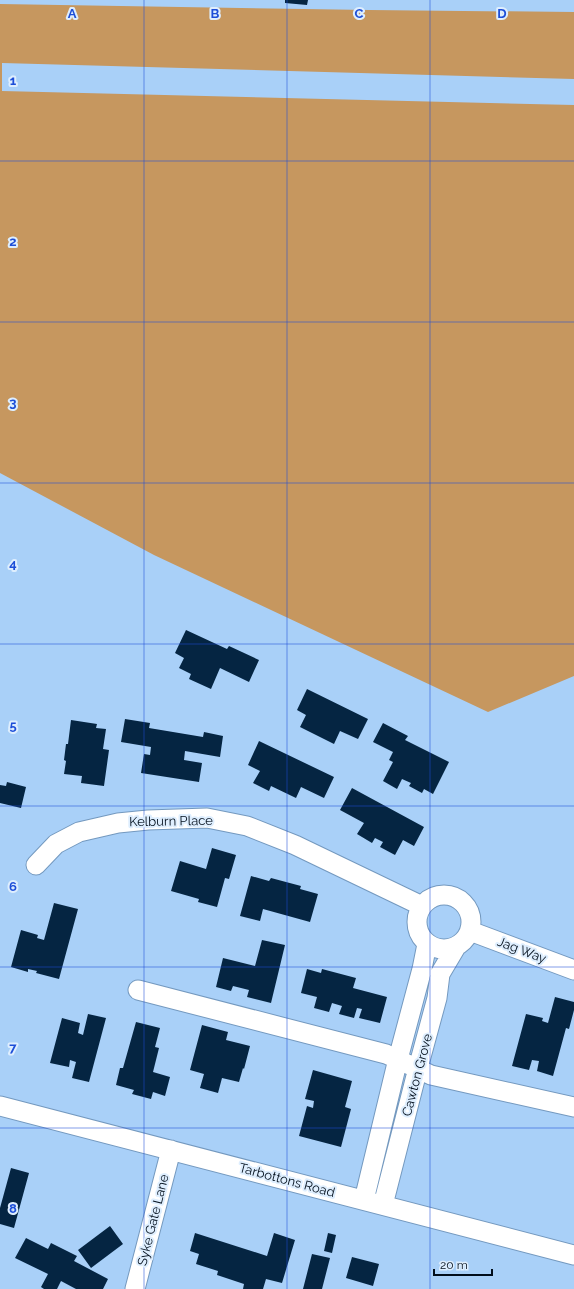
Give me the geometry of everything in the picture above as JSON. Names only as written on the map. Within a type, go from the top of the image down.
[{"type":"street","name":"Kelburn Place","points":[[36,865],[56,844],[79,832],[118,822],[207,818],[247,826],[295,845],[422,906]]},
{"type":"street","points":[[444,894],[456,897],[466,906],[471,918],[470,930],[465,940],[456,947],[444,949],[428,944],[420,936],[417,926],[417,915],[422,906],[431,897],[444,894]]},
{"type":"street","name":"Jag Way","points":[[470,930],[574,970]]},
{"type":"street","name":"Cawton Grove","points":[[364,1200],[398,1059],[428,944]]},
{"type":"street","name":"Cawton Grove","points":[[383,1205],[418,1068],[438,998],[440,974],[456,947]]},
{"type":"street","points":[[138,990],[378,1052],[398,1059],[431,1074],[574,1107]]},
{"type":"street","name":"Tarbottons Road","points":[[0,1106],[574,1255]]},
{"type":"street","name":"Syke Gate Lane","points":[[135,1289],[171,1150]]},
{"type":"shaded area","points":[[0,4],[574,12],[574,79],[2,63],[2,91],[574,105],[574,676],[488,712],[154,555],[0,473]]},
{"type":"building","points":[[285,0],[308,0],[307,5],[285,3]]},
{"type":"building","points":[[186,630],[227,649],[229,646],[259,660],[249,682],[220,668],[211,689],[189,679],[191,674],[179,668],[184,658],[175,653]]},
{"type":"building","points":[[307,689],[368,719],[358,739],[340,731],[334,744],[300,727],[306,715],[297,710]]},
{"type":"building","points":[[125,719],[150,723],[149,728],[203,737],[204,732],[223,736],[220,757],[185,751],[184,760],[202,763],[199,782],[141,773],[144,754],[150,755],[151,747],[121,742]]},
{"type":"building","points":[[71,720],[97,724],[96,728],[106,729],[103,749],[109,750],[104,786],[81,783],[82,776],[64,774],[66,744],[68,744]]},
{"type":"building","points":[[383,723],[408,736],[405,740],[449,762],[433,794],[424,789],[422,793],[409,786],[411,783],[402,779],[397,789],[383,781],[393,762],[389,760],[393,752],[373,742]]},
{"type":"building","points":[[259,741],[334,777],[324,798],[301,787],[296,798],[271,786],[269,791],[253,783],[260,771],[248,765]]},
{"type":"building","points":[[7,782],[26,787],[21,808],[0,803],[0,785],[6,786]]},
{"type":"building","points":[[352,788],[424,827],[414,846],[403,840],[395,855],[380,847],[383,842],[375,838],[372,843],[357,834],[364,823],[340,810]]},
{"type":"building","points":[[212,848],[236,855],[229,879],[225,878],[217,907],[198,902],[199,899],[171,891],[180,861],[206,869]]},
{"type":"building","points":[[251,876],[269,881],[271,878],[301,886],[300,889],[318,894],[310,922],[263,909],[260,921],[240,916]]},
{"type":"building","points":[[54,903],[78,909],[59,979],[36,973],[37,971],[28,969],[28,972],[11,967],[21,930],[38,935],[37,938],[44,940]]},
{"type":"building","points":[[262,940],[285,945],[271,1003],[247,997],[249,990],[233,986],[231,991],[216,987],[223,958],[255,966]]},
{"type":"building","points":[[307,969],[321,973],[322,969],[356,978],[353,988],[387,997],[380,1023],[359,1018],[362,1009],[357,1008],[354,1018],[339,1014],[342,1006],[332,1003],[329,1012],[314,1008],[317,997],[301,993]]},
{"type":"building","points":[[555,997],[574,1002],[574,1010],[569,1029],[566,1028],[553,1076],[537,1071],[539,1061],[532,1060],[529,1070],[512,1066],[526,1014],[543,1018],[542,1021],[548,1023]]},
{"type":"building","points":[[88,1014],[106,1018],[89,1082],[72,1078],[76,1062],[70,1060],[69,1067],[50,1063],[62,1018],[80,1023],[78,1033],[83,1035]]},
{"type":"building","points":[[136,1022],[160,1028],[155,1047],[159,1048],[153,1072],[170,1077],[165,1096],[153,1092],[151,1099],[132,1094],[134,1090],[116,1085],[120,1068],[123,1068]]},
{"type":"building","points":[[202,1025],[228,1032],[226,1040],[250,1046],[239,1082],[222,1078],[218,1093],[200,1088],[204,1074],[190,1070]]},
{"type":"building","points":[[313,1070],[352,1081],[345,1107],[351,1109],[341,1147],[299,1136],[307,1106],[313,1108],[314,1101],[305,1099]]},
{"type":"building","points":[[11,1168],[29,1173],[14,1228],[0,1224],[0,1208]]},
{"type":"building","points":[[110,1226],[123,1244],[91,1268],[78,1250]]},
{"type":"building","points":[[195,1233],[267,1256],[274,1233],[295,1240],[282,1283],[266,1279],[263,1289],[243,1289],[244,1284],[217,1275],[218,1271],[196,1264],[199,1254],[190,1251]]},
{"type":"building","points":[[328,1233],[336,1235],[332,1253],[324,1251]]},
{"type":"building","points":[[26,1238],[48,1249],[51,1243],[77,1256],[74,1261],[108,1279],[103,1289],[76,1289],[61,1281],[57,1289],[44,1289],[41,1287],[48,1274],[15,1258]]},
{"type":"building","points":[[312,1254],[330,1258],[322,1289],[303,1289]]},
{"type":"building","points":[[352,1257],[379,1264],[373,1286],[346,1278]]}]
